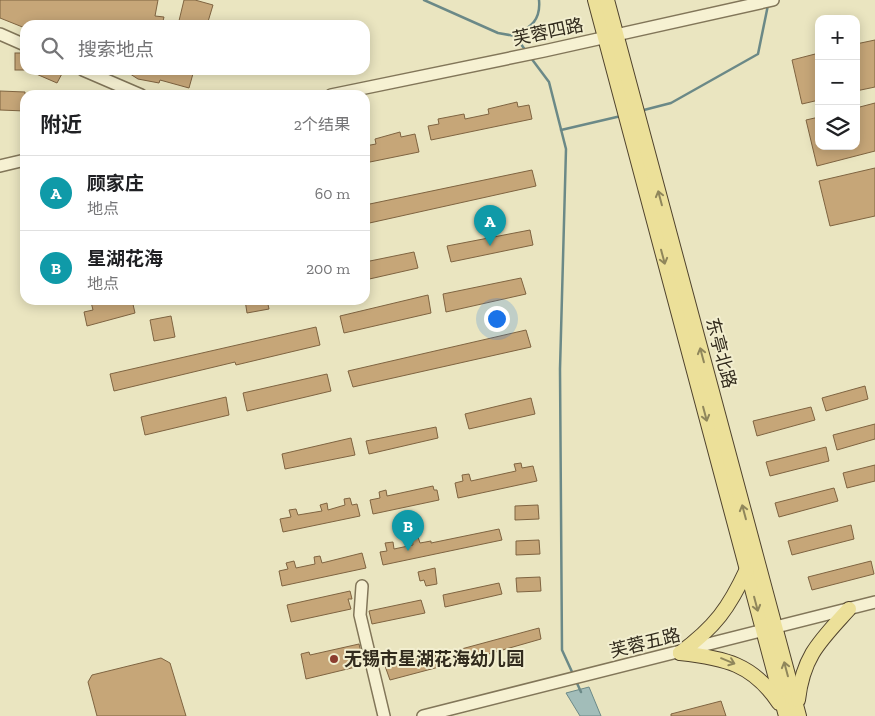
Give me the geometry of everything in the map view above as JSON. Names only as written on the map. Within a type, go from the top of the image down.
[{"type":"main road","name":"东亭北路","points":[[595,0],[611,37]]},
{"type":"main road","name":"东亭北路","points":[[606,0],[611,37],[747,569],[770,630]]},
{"type":"main road","name":"东亭北路","points":[[634,123],[792,713]]},
{"type":"main road","points":[[680,653],[700,638],[721,617],[747,569]]},
{"type":"main road","points":[[792,713],[801,676],[816,646],[849,609]]},
{"type":"main road","points":[[680,653],[717,657],[745,668],[768,686],[792,713]]},
{"type":"street","name":"芙蓉四路","points":[[355,90],[611,37],[773,0]]},
{"type":"street","points":[[0,34],[20,42]]},
{"type":"street","points":[[95,75],[129,90]]},
{"type":"street","points":[[0,166],[20,161]]},
{"type":"street","points":[[362,586],[360,615],[384,716]]},
{"type":"street","name":"芙蓉五路","points":[[423,716],[680,653],[875,602]]},
{"type":"water","points":[[589,687],[601,716],[580,716],[566,693]]},
{"type":"building","points":[[0,0],[158,0],[155,16],[164,17],[163,20],[20,20],[20,26],[0,18]]},
{"type":"building","points":[[184,0],[195,0],[213,5],[208,20],[179,20]]},
{"type":"building","points":[[875,40],[875,87],[860,90],[860,60],[860,43]]},
{"type":"building","points":[[15,53],[20,53],[20,70],[15,70]]},
{"type":"building","points":[[815,54],[815,101],[802,104],[792,60]]},
{"type":"building","points":[[39,75],[61,75],[57,83]]},
{"type":"building","points":[[132,75],[193,75],[189,88],[160,80],[159,83],[138,79]]},
{"type":"building","points":[[0,91],[20,92],[20,111],[0,110]]},
{"type":"building","points":[[517,102],[518,107],[529,105],[532,119],[431,140],[428,126],[439,124],[438,119],[464,114],[465,119],[489,114],[488,109]]},
{"type":"building","points":[[875,103],[875,151],[817,166],[806,120],[815,118],[815,150],[860,150],[860,107]]},
{"type":"building","points":[[400,132],[401,137],[415,134],[419,152],[370,162],[370,145],[376,144],[375,139]]},
{"type":"building","points":[[875,168],[875,216],[830,226],[819,181]]},
{"type":"building","points":[[532,170],[536,186],[370,223],[370,204]]},
{"type":"building","points":[[530,230],[533,245],[451,262],[447,246]]},
{"type":"building","points":[[414,252],[418,268],[370,279],[370,261]]},
{"type":"building","points":[[521,278],[526,294],[446,312],[443,294]]},
{"type":"building","points":[[428,295],[431,313],[344,333],[340,316]]},
{"type":"building","points":[[92,305],[133,305],[135,313],[87,326],[84,312],[93,310]]},
{"type":"building","points":[[246,305],[268,305],[269,309],[247,313]]},
{"type":"building","points":[[171,316],[175,337],[154,341],[150,320]]},
{"type":"building","points":[[316,327],[320,345],[236,365],[235,362],[114,391],[110,374]]},
{"type":"building","points":[[526,330],[531,347],[353,387],[348,371]]},
{"type":"building","points":[[327,374],[331,391],[247,411],[243,393]]},
{"type":"building","points":[[865,386],[868,399],[826,411],[822,398]]},
{"type":"building","points":[[226,397],[229,415],[145,435],[141,417]]},
{"type":"building","points":[[531,398],[535,414],[469,429],[465,414]]},
{"type":"building","points":[[811,407],[815,420],[757,436],[753,421]]},
{"type":"building","points":[[875,424],[875,439],[837,450],[833,435]]},
{"type":"building","points":[[436,427],[438,438],[369,454],[366,441]]},
{"type":"building","points":[[351,438],[355,455],[285,469],[282,454]]},
{"type":"building","points":[[826,447],[829,461],[770,476],[766,462]]},
{"type":"building","points":[[521,463],[522,468],[533,466],[537,481],[458,498],[455,483],[463,481],[462,475],[469,474],[471,481],[516,471],[514,464]]},
{"type":"building","points":[[875,465],[875,481],[847,488],[843,473]]},
{"type":"building","points":[[433,486],[434,490],[437,490],[439,500],[373,514],[370,500],[380,498],[379,492],[386,490],[387,496]]},
{"type":"building","points":[[834,488],[838,501],[779,517],[775,503]]},
{"type":"building","points":[[350,498],[352,505],[357,504],[360,516],[283,532],[280,519],[291,517],[289,510],[296,509],[298,515],[322,511],[320,505],[327,503],[328,510],[345,505],[344,499]]},
{"type":"building","points":[[538,505],[539,519],[515,520],[515,506]]},
{"type":"building","points":[[851,525],[854,539],[792,555],[788,541]]},
{"type":"building","points":[[499,529],[502,540],[383,565],[380,552],[387,551],[385,543],[393,542],[394,549],[413,545],[412,538],[418,537],[420,543],[431,541],[431,543]]},
{"type":"building","points":[[539,540],[540,554],[516,555],[516,541]]},
{"type":"building","points":[[362,553],[366,568],[282,586],[279,571],[288,569],[286,563],[294,561],[296,568],[315,564],[314,557],[320,556],[322,563]]},
{"type":"building","points":[[871,561],[874,574],[812,590],[808,577]]},
{"type":"building","points":[[435,568],[437,584],[426,586],[424,580],[420,581],[418,572]]},
{"type":"building","points":[[540,577],[541,591],[517,592],[516,578]]},
{"type":"building","points":[[499,583],[502,594],[445,607],[443,595]]},
{"type":"building","points":[[350,591],[352,599],[348,599],[351,609],[291,622],[287,605]]},
{"type":"building","points":[[421,600],[425,613],[372,624],[369,611]]},
{"type":"building","points":[[539,628],[541,639],[457,663],[454,651]]},
{"type":"building","name":"无锡市星湖花海幼儿园","points":[[359,644],[364,665],[306,679],[301,654],[309,652],[310,655]]},
{"type":"building","points":[[435,654],[439,667],[390,680],[385,666]]},
{"type":"building","points":[[161,658],[170,663],[186,716],[97,716],[88,682],[92,675]]},
{"type":"building","points":[[721,701],[726,716],[671,716],[671,714]]},
{"type":"waterway","points":[[424,0],[498,33],[515,36]]},
{"type":"waterway","points":[[526,51],[515,36],[530,26],[537,18],[539,0]]},
{"type":"waterway","points":[[640,111],[671,103],[758,54],[768,5]]},
{"type":"waterway","points":[[531,58],[549,82],[566,149],[560,369],[562,650],[573,674]]},
{"type":"waterway","points":[[561,130],[621,116]]},
{"type":"waterway","points":[[576,681],[581,692]]},
{"type":"place","name":"顾家庄","points":[[490,246]]},
{"type":"place","name":"星湖花海","points":[[408,551]]},
{"type":"place","name":"无锡市星湖花海幼儿园","points":[[334,659]]}]
